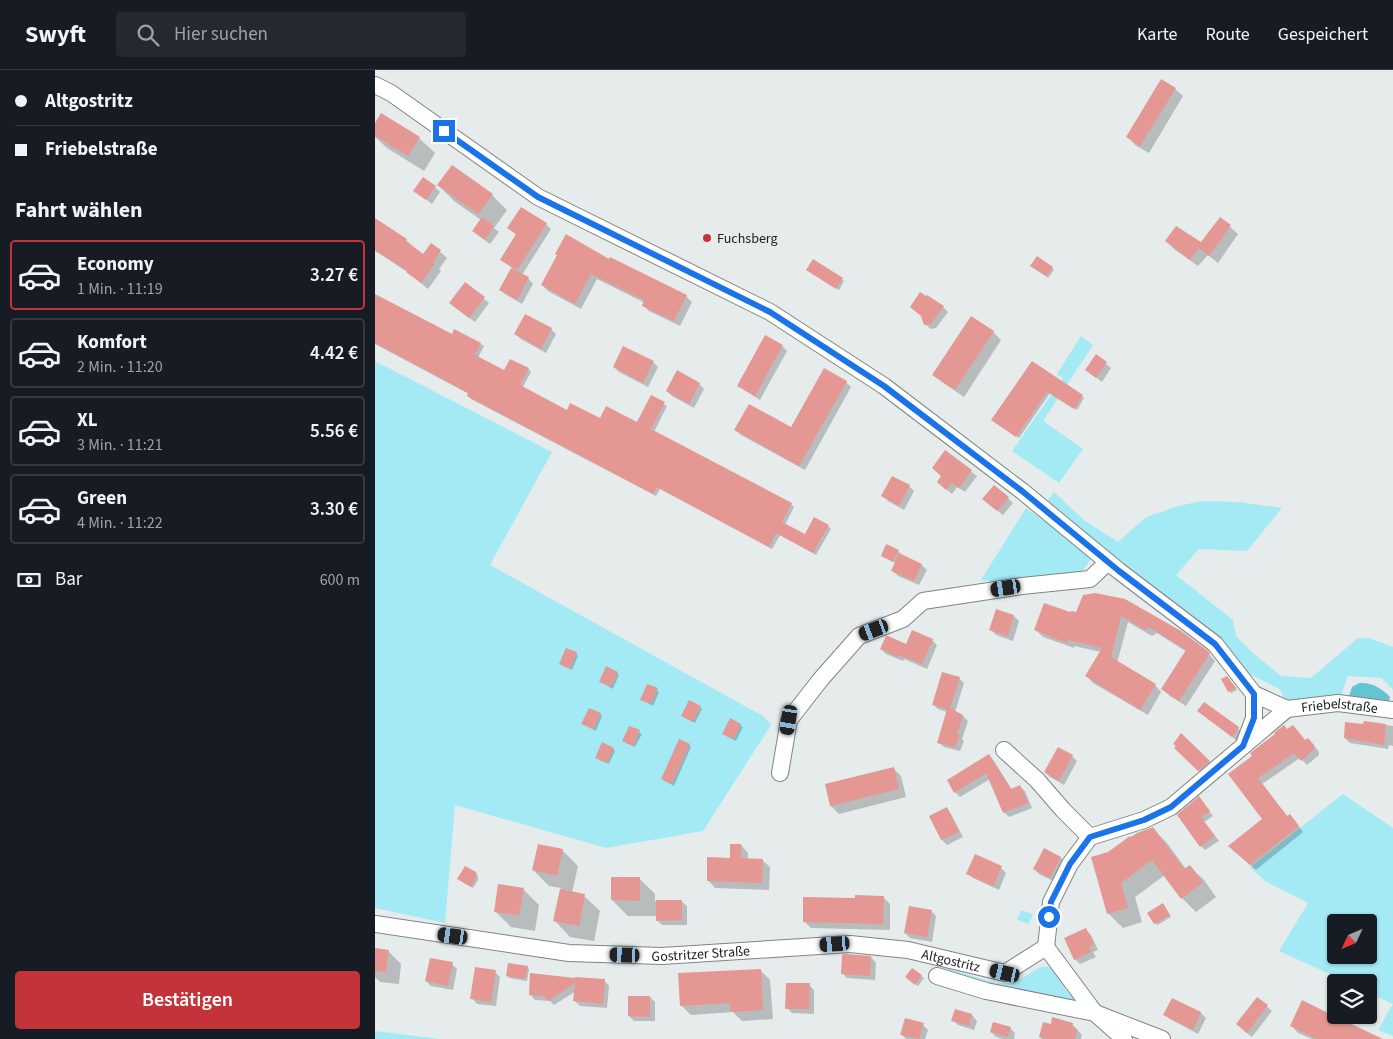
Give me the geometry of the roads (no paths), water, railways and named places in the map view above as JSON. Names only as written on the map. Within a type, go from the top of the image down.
[{"type":"street","name":"Friebelstraße","points":[[375,86],[391,93],[538,197],[770,312],[884,386],[1022,491],[1108,562],[1215,644],[1254,694],[1287,709],[1338,703],[1393,710]]},
{"type":"street","points":[[780,773],[789,720],[821,679],[859,636],[903,619],[923,601],[1090,578],[1108,562]]},
{"type":"street","points":[[1243,746],[1254,718],[1254,694]]},
{"type":"street","points":[[1124,1039],[1095,1012],[1046,947],[1051,902],[1070,864],[1090,837],[1144,820],[1171,807],[1287,709]]},
{"type":"street","points":[[1004,750],[1037,780],[1090,837]]},
{"type":"street","name":"Gostritzer Straße","points":[[375,924],[569,953],[662,956],[850,944],[908,950]]},
{"type":"street","name":"Altgostritz","points":[[908,950],[1005,973],[1046,947]]},
{"type":"street","points":[[937,976],[986,991],[1095,1012],[1162,1039]]},
{"type":"place","name":"Fuchsberg","points":[[707,238]]}]
